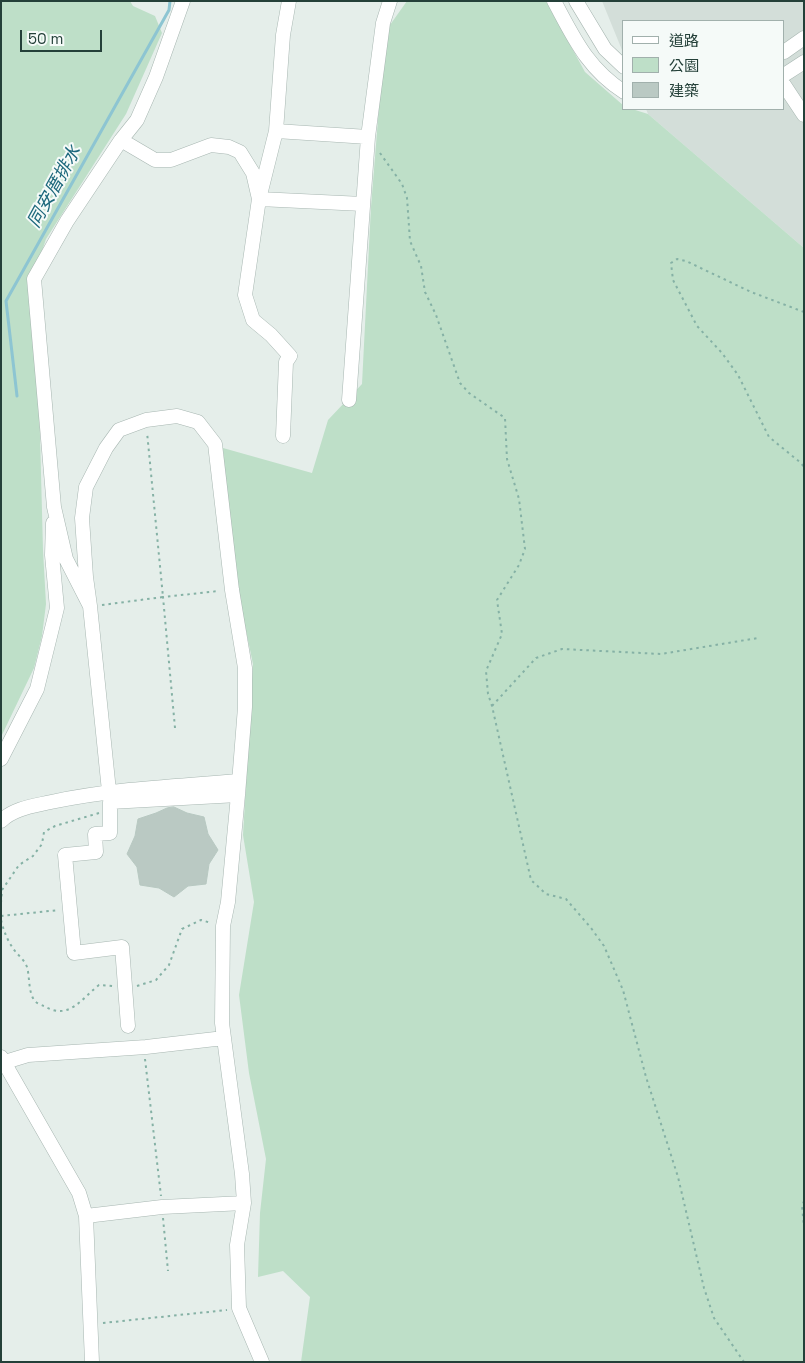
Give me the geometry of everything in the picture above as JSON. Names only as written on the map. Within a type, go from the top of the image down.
[{"type":"street","points":[[1,759],[37,690],[57,608],[52,555],[54,507],[34,279],[66,221],[121,140],[137,120],[156,77],[183,1]]},
{"type":"street","points":[[282,436],[286,362],[290,356],[271,335],[253,320],[245,295],[259,198],[276,131],[283,35],[289,1]]},
{"type":"street","points":[[349,400],[368,137],[384,23],[390,1]]},
{"type":"street","points":[[554,1],[586,58],[604,77],[622,90]]},
{"type":"street","points":[[576,1],[601,44],[622,65]]},
{"type":"street","points":[[785,51],[804,38]]},
{"type":"street","points":[[785,74],[804,62]]},
{"type":"street","points":[[785,86],[804,115]]},
{"type":"street","points":[[276,131],[368,137]]},
{"type":"street","points":[[121,140],[155,160],[171,160],[211,145],[229,147],[240,152],[253,174],[259,198]]},
{"type":"street","points":[[259,198],[363,204]]},
{"type":"street","points":[[128,1026],[122,947],[74,953],[69,909],[65,855],[96,852],[95,834],[110,833],[110,797],[86,578],[82,518],[86,487],[106,448],[118,430],[146,420],[177,416],[198,422],[215,444],[232,590],[245,668],[245,707],[228,902],[223,926],[221,987],[222,1023],[242,1174],[244,1203],[237,1245],[239,1308],[262,1362]]},
{"type":"street","points":[[54,507],[66,559],[90,606]]},
{"type":"street","points":[[1,821],[18,810],[110,797],[238,788]]},
{"type":"street","points":[[92,1362],[86,1216],[79,1194],[3,1060],[28,1055],[146,1047],[224,1038]]},
{"type":"street","points":[[86,1216],[162,1207],[244,1203]]},
{"type":"path","points":[[379,153],[402,184],[408,198],[410,241],[422,266],[425,292],[436,315],[460,383],[469,393],[505,418],[507,459],[519,499],[526,549],[519,565],[497,600],[502,634],[486,671],[488,694],[532,880],[546,894],[566,899],[604,946],[623,990],[646,1077],[678,1177],[706,1295],[714,1318],[744,1362]]},
{"type":"path","points":[[804,312],[751,292],[686,261],[677,259],[671,263],[673,280],[697,326],[722,353],[738,375],[769,438],[804,467]]},
{"type":"path","points":[[146,420],[174,728]]},
{"type":"path","points":[[90,606],[232,590]]},
{"type":"path","points":[[492,706],[536,658],[562,649],[661,654],[758,638]]},
{"type":"path","points":[[1,903],[2,890],[19,865],[33,856],[42,844],[44,832],[55,826],[100,812],[110,797]]},
{"type":"path","points":[[1,916],[69,909]]},
{"type":"path","points":[[1,920],[4,933],[27,966],[28,984],[35,1001],[50,1010],[62,1012],[79,1005],[98,985],[136,986],[156,980],[169,965],[182,928],[201,920],[223,926]]},
{"type":"path","points":[[146,1047],[146,1074],[168,1271]]},
{"type":"path","points":[[804,1201],[802,1206],[804,1227]]},
{"type":"path","points":[[91,1324],[239,1308]]},
{"type":"shaded area","points":[[602,1],[804,1],[804,248],[648,114],[646,110],[785,110],[785,20],[622,20],[622,50]]},
{"type":"green space","points":[[1,1],[130,1],[133,6],[155,16],[162,33],[126,114],[46,239],[39,260],[36,282],[46,604],[42,636],[34,668],[1,737]]},
{"type":"green space","points":[[407,1],[546,1],[585,72],[622,104],[622,110],[635,110],[648,114],[804,248],[804,1362],[301,1362],[310,1297],[283,1271],[258,1277],[260,1213],[266,1159],[249,1073],[239,995],[254,902],[243,835],[253,664],[231,559],[223,448],[312,473],[328,420],[362,384],[371,207],[385,32]]},
{"type":"building","points":[[174,807],[187,813],[204,817],[208,834],[218,850],[209,864],[206,884],[188,886],[174,897],[159,888],[140,885],[137,867],[127,854],[135,836],[138,819]]},
{"type":"waterway","name":"同安厝排水","points":[[17,396],[6,301],[169,10],[170,1]]}]
